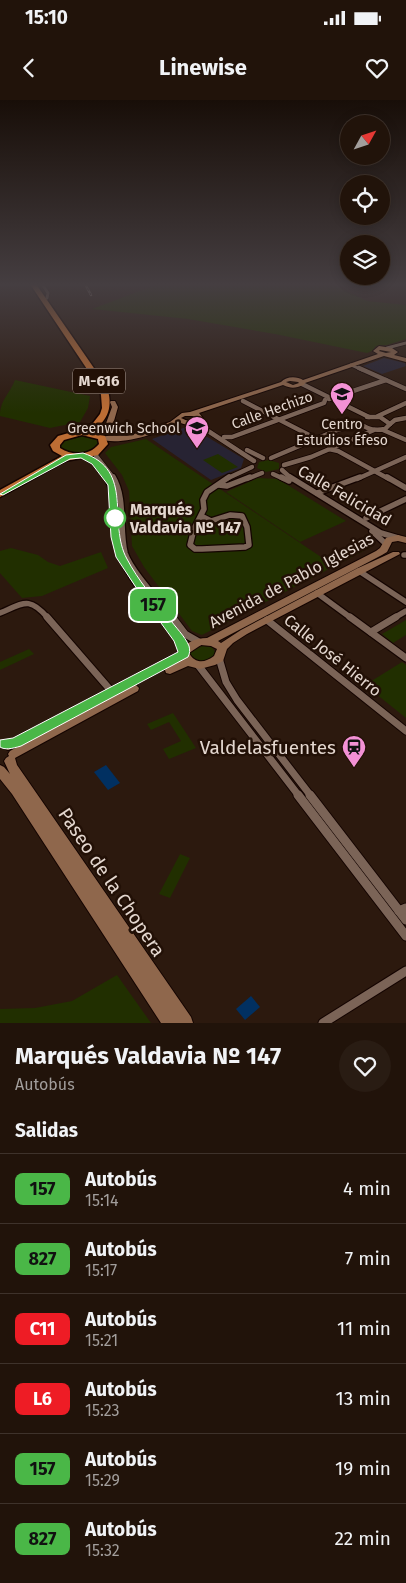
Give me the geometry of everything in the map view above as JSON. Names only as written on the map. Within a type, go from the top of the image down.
[{"type":"highway","name":"M-616","points":[[0,492],[47,465],[59,455],[56,449],[56,441],[67,435],[93,428],[101,420],[105,412],[108,400],[103,387],[62,327]]},
{"type":"highway","name":"M-616","points":[[67,327],[112,393],[111,411],[98,430],[100,443]]},
{"type":"highway","name":"M-616","points":[[82,432],[100,443]]},
{"type":"highway","name":"M-616","points":[[0,492],[62,460],[79,456],[100,443]]},
{"type":"highway","points":[[59,452],[79,456]]},
{"type":"main road","points":[[289,386],[287,379],[296,379],[376,351],[379,348],[387,348],[390,353]]},
{"type":"main road","points":[[376,351],[390,353],[406,359]]},
{"type":"main road","points":[[243,401],[390,353]]},
{"type":"main road","points":[[296,379],[302,383]]},
{"type":"main road","points":[[100,443],[137,439],[197,416],[289,386]]},
{"type":"main road","points":[[184,421],[184,414],[197,416]]},
{"type":"main road","points":[[100,443],[184,421]]},
{"type":"main road","name":"Avenida de Pablo Iglesias","points":[[189,658],[189,646],[203,642],[379,553],[389,540],[403,538]]},
{"type":"main road","points":[[386,544],[391,551],[403,554]]},
{"type":"main road","name":"Avenida de Pablo Iglesias","points":[[221,653],[228,641],[359,571],[403,554]]},
{"type":"main road","points":[[203,642],[217,644],[221,653]]},
{"type":"main road","points":[[5,757],[113,693],[189,658]]},
{"type":"main road","points":[[5,757],[189,658]]},
{"type":"main road","name":"Paseo de la Chopera","points":[[5,757],[16,790],[170,1023]]},
{"type":"main road","name":"Paseo de la Chopera","points":[[5,757],[185,1023]]},
{"type":"street","points":[[387,348],[406,344]]},
{"type":"street","points":[[390,353],[406,344]]},
{"type":"street","points":[[351,365],[406,388]]},
{"type":"street","name":"Calle Hechizo","points":[[224,437],[232,437],[324,403],[326,399],[386,380]]},
{"type":"street","points":[[302,383],[357,416],[360,422],[367,428],[381,430],[406,439]]},
{"type":"street","points":[[289,386],[360,414],[385,419],[389,425],[406,439]]},
{"type":"street","points":[[263,458],[202,424],[197,416],[243,401],[311,436],[312,439]]},
{"type":"street","points":[[113,402],[115,407],[108,426],[109,429],[129,433],[155,429]]},
{"type":"street","points":[[376,417],[406,403]]},
{"type":"street","points":[[254,461],[271,458],[312,439],[369,417]]},
{"type":"street","points":[[381,430],[394,420],[406,418]]},
{"type":"street","points":[[184,421],[202,427],[254,461]]},
{"type":"street","points":[[252,467],[262,473],[273,474],[283,468],[311,458],[374,430]]},
{"type":"street","points":[[100,443],[96,456],[109,470],[119,487],[122,536],[126,555],[134,569],[186,636],[203,642]]},
{"type":"street","points":[[330,449],[338,451],[406,488]]},
{"type":"street","points":[[79,456],[95,462],[111,482],[114,495],[116,537],[121,557],[148,599],[179,638],[189,658],[406,936]]},
{"type":"street","points":[[316,493],[344,485],[406,457]]},
{"type":"street","name":"Calle Felicidad","points":[[271,458],[280,461],[286,475],[356,517],[366,521],[381,533],[403,538]]},
{"type":"street","points":[[201,516],[212,521],[221,516],[235,514],[242,516],[247,527],[249,545],[245,547],[202,550],[192,547],[191,538],[201,516],[207,492],[219,485],[218,483],[223,480],[252,467],[254,461]]},
{"type":"street","points":[[219,485],[228,486],[262,473]]},
{"type":"street","name":"Calle Felicidad","points":[[273,474],[282,477],[377,535],[386,544]]},
{"type":"street","points":[[366,521],[406,499]]},
{"type":"street","points":[[359,571],[406,602]]},
{"type":"street","points":[[317,593],[406,658]]},
{"type":"street","points":[[0,613],[24,603],[38,606],[113,693]]},
{"type":"street","points":[[371,632],[406,611]]},
{"type":"street","name":"Calle José Hierro","points":[[267,620],[406,731]]},
{"type":"street","points":[[189,658],[210,664],[221,653]]},
{"type":"street","points":[[221,653],[226,682],[237,700],[402,909],[406,920]]},
{"type":"street","points":[[323,1023],[406,971]]},
{"type":"shaded area","points":[[384,358],[405,363],[406,366],[382,374],[363,366]]},
{"type":"shaded area","name":"Greenwich School","points":[[189,426],[244,459],[241,468],[211,480],[152,439]]},
{"type":"green space","points":[[235,327],[406,327],[406,339],[387,345],[376,346],[367,353]]},
{"type":"green space","points":[[15,380],[90,396],[88,408],[80,422],[50,428],[0,416],[3,402]]},
{"type":"green space","points":[[82,434],[98,438],[101,444],[92,451],[81,454],[60,449],[59,442],[63,439]]},
{"type":"green space","points":[[146,439],[327,561],[370,539],[374,543],[373,546],[202,635],[192,631],[144,567],[132,546],[129,491],[122,475],[105,453],[111,447]]},
{"type":"green space","points":[[218,454],[238,467],[222,473],[203,460]]},
{"type":"green space","points":[[269,460],[279,463],[279,469],[266,472],[257,468],[259,462]]},
{"type":"green space","points":[[258,478],[278,479],[346,521],[300,542],[226,492]]},
{"type":"green space","points":[[11,548],[38,555],[48,562],[60,566],[101,552],[108,568],[42,596],[22,598],[0,573],[0,551]]},
{"type":"green space","points":[[406,620],[406,635],[393,643],[382,634]]},
{"type":"green space","points":[[202,646],[212,647],[216,654],[207,661],[195,661],[190,656],[190,653]]},
{"type":"green space","points":[[29,649],[34,654],[0,670],[0,662]]},
{"type":"green space","points":[[402,662],[406,665],[406,718],[365,685]]},
{"type":"green space","points":[[173,713],[196,748],[169,759],[163,749],[181,741],[169,722],[151,730],[147,724]]},
{"type":"green space","points":[[180,854],[190,858],[170,898],[159,894]]},
{"type":"green space","points":[[117,975],[151,1023],[0,1023],[0,1009],[35,1008],[72,1001]]},
{"type":"water","points":[[106,765],[120,783],[108,790],[94,772]]},
{"type":"water","points":[[251,996],[260,1007],[245,1020],[236,1009]]},
{"type":"bus line","name":"157","points":[[0,494],[68,457],[83,456],[95,462],[104,471],[112,485],[116,537],[121,557],[148,599],[179,638],[184,654],[176,660],[16,742],[8,745],[0,743]]},
{"type":"place","name":"Centro Estudios Éfeso","points":[[342,415]]},
{"type":"place","name":"Greenwich School","points":[[197,449]]},
{"type":"place","name":"Marqués Valdavia Nº 147","points":[[115,518]]},
{"type":"place","name":"Valdelasfuentes","points":[[354,768]]}]
